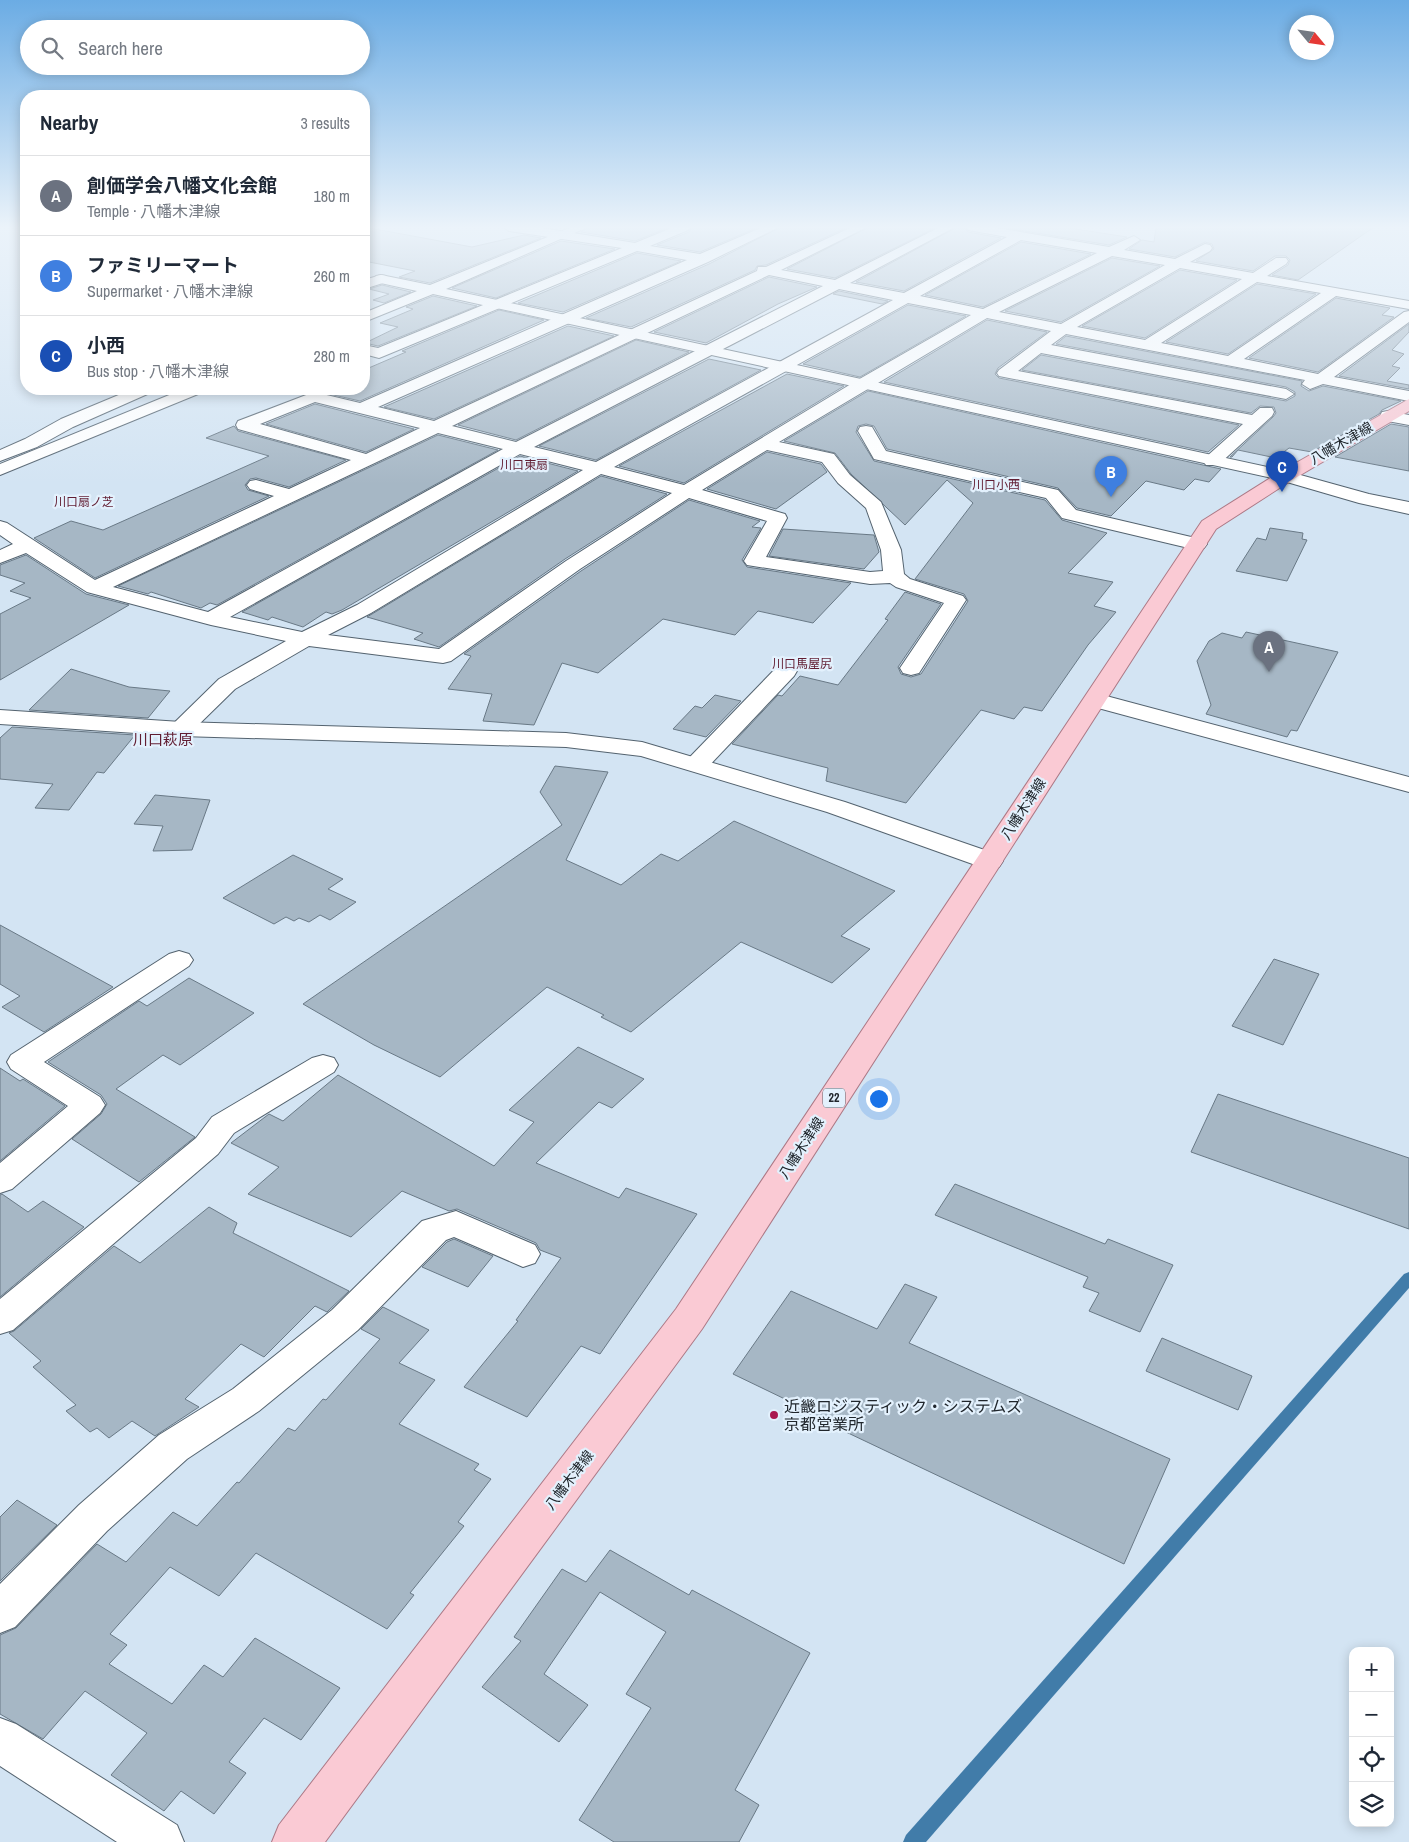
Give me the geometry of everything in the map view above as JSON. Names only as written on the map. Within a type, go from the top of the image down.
[{"type":"main road","name":"八幡木津線","points":[[296,1842],[689,1319],[1209,525],[1286,476],[1404,409]]},
{"type":"street","points":[[370,351],[379,353],[476,313]]},
{"type":"street","points":[[540,313],[707,349],[780,367],[1286,476],[1366,499],[1409,508]]},
{"type":"street","points":[[362,408],[576,313]]},
{"type":"street","points":[[94,588],[438,428],[678,313]]},
{"type":"street","points":[[211,619],[516,449],[777,313]]},
{"type":"street","points":[[181,729],[227,684],[305,639],[364,609],[597,469],[780,367],[882,313]]},
{"type":"street","points":[[980,313],[1321,379],[1404,409]]},
{"type":"street","points":[[1092,313],[1063,329],[1041,348],[1005,373],[1255,421]]},
{"type":"street","points":[[1148,345],[1198,313]]},
{"type":"street","points":[[1231,361],[1302,313]]},
{"type":"street","points":[[0,527],[94,588],[211,619],[305,639],[443,656],[573,566],[687,491],[862,384],[985,314]]},
{"type":"street","points":[[1212,461],[1286,394],[1321,379],[1409,315]]},
{"type":"street","points":[[1041,348],[1286,394]]},
{"type":"street","points":[[0,456],[31,443],[67,423],[132,395]]},
{"type":"street","points":[[0,470],[182,395]]},
{"type":"street","points":[[369,460],[244,425],[314,397],[687,491],[778,518],[754,561],[870,578],[894,576],[903,583],[956,600],[911,668]]},
{"type":"street","points":[[866,431],[880,454],[1052,494],[1069,514],[1197,544]]},
{"type":"street","points":[[765,444],[828,458],[844,479],[874,506],[890,550],[894,576]]},
{"type":"street","points":[[256,485],[292,496]]},
{"type":"street","points":[[0,557],[28,545]]},
{"type":"street","points":[[697,764],[786,671]]},
{"type":"street","points":[[1095,700],[1409,785]]},
{"type":"street","points":[[0,717],[181,729],[566,740],[642,749],[836,807],[990,861]]},
{"type":"street","points":[[0,1182],[89,1106],[22,1062],[179,960]]},
{"type":"street","points":[[0,1320],[207,1146],[223,1125],[323,1065]]},
{"type":"street","points":[[0,1613],[93,1518],[173,1446],[246,1400],[345,1320],[434,1230],[456,1224],[523,1254]]},
{"type":"street","points":[[0,1740],[160,1842]]},
{"type":"building","points":[[404,313],[460,313],[378,346],[370,344],[370,341],[398,327],[380,323]]},
{"type":"building","points":[[492,313],[512,313],[544,320],[360,401],[334,395],[370,395],[370,367],[406,352],[402,351]]},
{"type":"building","points":[[597,313],[662,313],[631,327],[586,318]]},
{"type":"building","points":[[694,313],[761,313],[706,343],[654,332]]},
{"type":"building","points":[[894,313],[950,313],[966,316],[860,377],[803,364]]},
{"type":"building","points":[[1015,313],[1077,313],[1061,322]]},
{"type":"building","points":[[1105,313],[1185,313],[1145,338],[1082,326]]},
{"type":"building","points":[[1212,313],[1288,313],[1228,354],[1166,342]]},
{"type":"building","points":[[1314,313],[1384,313],[1382,315],[1394,317],[1318,372],[1249,358]]},
{"type":"building","points":[[987,320],[1047,332],[998,368],[995,374],[999,378],[1239,425],[1208,452],[884,382]]},
{"type":"building","points":[[1409,324],[1409,332],[1392,350],[1404,354],[1392,366],[1400,368],[1387,381],[1409,385],[1409,389],[1339,376]]},
{"type":"building","points":[[568,326],[614,336],[434,419],[384,407]]},
{"type":"building","points":[[1066,336],[1302,381],[1301,386],[1309,391],[1323,386],[1401,401],[1382,410],[1379,414],[1312,452],[1289,448],[1276,458],[1238,450],[1230,457],[1273,417],[1276,413],[1274,407],[1260,406],[1251,413],[1022,370],[1041,355],[1286,401],[1295,396],[1295,392],[1286,387],[1056,344]]},
{"type":"building","points":[[636,340],[689,352],[516,440],[458,425]]},
{"type":"building","points":[[709,359],[761,370],[596,460],[539,446]]},
{"type":"building","points":[[787,374],[844,386],[684,483],[619,466]]},
{"type":"building","points":[[868,391],[1221,469],[1209,482],[1195,479],[1184,490],[1146,481],[1111,516],[1077,508],[1058,488],[887,449],[874,426],[866,424],[858,426],[856,432],[874,461],[1045,500],[1062,520],[1107,533],[1068,573],[1113,582],[1094,606],[1116,612],[1088,645],[1042,711],[1024,707],[1014,719],[981,710],[906,803],[826,781],[828,768],[732,744],[778,695],[782,696],[800,676],[838,685],[888,620],[885,619],[905,592],[941,604],[898,667],[901,674],[911,677],[921,674],[968,601],[964,594],[915,579],[973,503],[947,480],[905,525],[851,474],[835,453],[784,441]]},
{"type":"building","points":[[315,404],[414,429],[366,452],[266,424]]},
{"type":"building","points":[[1391,424],[1409,427],[1409,471],[1335,457]]},
{"type":"building","points":[[234,426],[238,431],[346,460],[289,487],[256,478],[250,479],[245,485],[248,490],[269,496],[95,578],[34,538],[71,521],[103,530],[269,456],[206,438]]},
{"type":"building","points":[[438,435],[498,450],[217,605],[210,603],[201,608],[151,592],[148,594],[118,586]]},
{"type":"building","points":[[767,452],[821,464],[827,472],[776,509],[707,489]]},
{"type":"building","points":[[520,456],[578,471],[342,610],[332,614],[326,612],[303,627],[272,617],[268,620],[242,612]]},
{"type":"building","points":[[601,476],[667,494],[565,559],[439,647],[414,639],[423,633],[367,617]]},
{"type":"building","points":[[689,500],[760,521],[752,527],[761,528],[742,560],[747,567],[851,583],[813,623],[758,611],[735,635],[663,619],[598,673],[562,663],[534,725],[483,721],[492,694],[448,689],[471,656],[464,654],[581,571]]},
{"type":"building","points":[[1270,528],[1303,533],[1302,539],[1307,540],[1287,581],[1236,571],[1257,538],[1266,540]]},
{"type":"building","points":[[783,529],[874,535],[879,552],[864,569],[769,556]]},
{"type":"building","points":[[26,555],[86,594],[129,605],[0,680],[0,614],[31,598],[10,591],[25,583],[0,575],[0,565]]},
{"type":"building","points":[[1246,632],[1338,652],[1297,731],[1291,730],[1287,737],[1206,714],[1211,705],[1197,661],[1209,641],[1222,633],[1242,638]]},
{"type":"building","points":[[71,669],[129,687],[170,691],[148,718],[29,710]]},
{"type":"building","points":[[715,695],[741,701],[706,737],[673,729],[695,706],[702,708]]},
{"type":"building","points":[[12,727],[135,735],[104,773],[97,772],[69,810],[35,808],[53,784],[0,779],[0,738]]},
{"type":"building","points":[[555,766],[608,772],[566,860],[621,885],[661,854],[678,861],[734,821],[895,891],[841,936],[870,949],[832,983],[741,942],[631,1032],[601,1017],[604,1015],[547,987],[440,1077],[374,1045],[303,1004],[562,825],[540,792]]},
{"type":"building","points":[[155,795],[210,800],[192,850],[153,851],[163,826],[134,824]]},
{"type":"building","points":[[293,855],[343,879],[328,889],[356,902],[330,920],[320,915],[309,922],[299,918],[294,921],[286,917],[274,924],[223,898]]},
{"type":"building","points":[[0,925],[113,987],[44,1032],[2,1007],[20,996],[0,984]]},
{"type":"building","points":[[1274,959],[1319,974],[1283,1045],[1232,1026]]},
{"type":"building","points":[[189,978],[254,1013],[180,1065],[163,1055],[116,1089],[195,1137],[139,1182],[72,1139],[101,1114],[107,1104],[101,1095],[48,1062],[139,1001],[147,1006]]},
{"type":"building","points":[[578,1047],[644,1079],[612,1108],[599,1102],[536,1163],[619,1198],[626,1188],[697,1214],[600,1354],[581,1346],[527,1417],[464,1387],[518,1321],[516,1320],[561,1258],[540,1250],[536,1243],[457,1209],[449,1211],[402,1191],[351,1237],[248,1194],[279,1167],[231,1143],[269,1114],[283,1121],[338,1075],[494,1166],[534,1122],[509,1110]]},
{"type":"building","points":[[0,1068],[20,1081],[23,1079],[65,1106],[0,1161]]},
{"type":"building","points":[[1218,1094],[1409,1158],[1409,1229],[1191,1152]]},
{"type":"building","points":[[955,1184],[1105,1244],[1108,1239],[1173,1265],[1140,1332],[1089,1311],[1099,1293],[1083,1287],[1088,1277],[935,1215]]},
{"type":"building","points":[[2,1194],[28,1212],[43,1201],[84,1227],[0,1297],[0,1195]]},
{"type":"building","points":[[209,1207],[237,1223],[233,1233],[349,1291],[327,1312],[315,1306],[264,1357],[241,1344],[185,1399],[199,1407],[155,1436],[132,1421],[109,1438],[97,1428],[90,1432],[66,1411],[76,1405],[33,1367],[41,1361],[9,1333],[14,1331],[114,1246],[140,1263]]},
{"type":"building","points":[[454,1239],[493,1256],[468,1287],[422,1267],[447,1242]]},
{"type":"building","points":[[905,1284],[937,1297],[909,1343],[1170,1459],[1124,1564],[787,1404],[789,1401],[733,1374],[791,1291],[877,1329]]},
{"type":"building","points":[[383,1307],[429,1330],[399,1363],[435,1380],[399,1424],[479,1464],[474,1470],[491,1479],[458,1522],[464,1526],[410,1593],[414,1595],[387,1629],[256,1553],[219,1596],[170,1567],[110,1634],[127,1645],[109,1664],[172,1704],[204,1665],[223,1677],[255,1638],[340,1688],[301,1740],[264,1718],[229,1762],[246,1773],[214,1814],[181,1791],[164,1811],[111,1775],[147,1733],[85,1691],[43,1739],[0,1714],[0,1635],[16,1628],[97,1544],[126,1562],[173,1512],[197,1526],[237,1482],[239,1483],[288,1428],[295,1431],[323,1399],[326,1400],[380,1339],[361,1329]]},
{"type":"building","points":[[1162,1338],[1252,1376],[1238,1410],[1146,1371]]},
{"type":"building","points":[[17,1500],[57,1525],[0,1581],[0,1517]]},
{"type":"building","points":[[610,1550],[689,1595],[692,1590],[810,1653],[735,1790],[759,1805],[739,1842],[614,1842],[579,1820],[651,1708],[626,1694],[666,1632],[600,1592],[544,1674],[588,1705],[559,1742],[482,1687],[521,1641],[514,1637],[562,1569],[586,1582]]},
{"type":"waterway","points":[[913,1842],[1409,1278]]},
{"type":"place","name":"小西","points":[[1282,492]]},
{"type":"place","name":"ファミリーマート","points":[[1111,497]]},
{"type":"place","name":"創価学会八幡文化会館","points":[[1269,672]]},
{"type":"place","name":"近畿ロジスティック・システムズ 京都営業所","points":[[774,1415]]},
{"type":"district","name":"川口東扇","points":[[524,465]]},
{"type":"district","name":"川口小西","points":[[996,485]]},
{"type":"district","name":"川口扇ノ芝","points":[[84,502]]},
{"type":"district","name":"川口馬屋尻","points":[[802,664]]},
{"type":"district","name":"川口萩原","points":[[163,740]]}]
